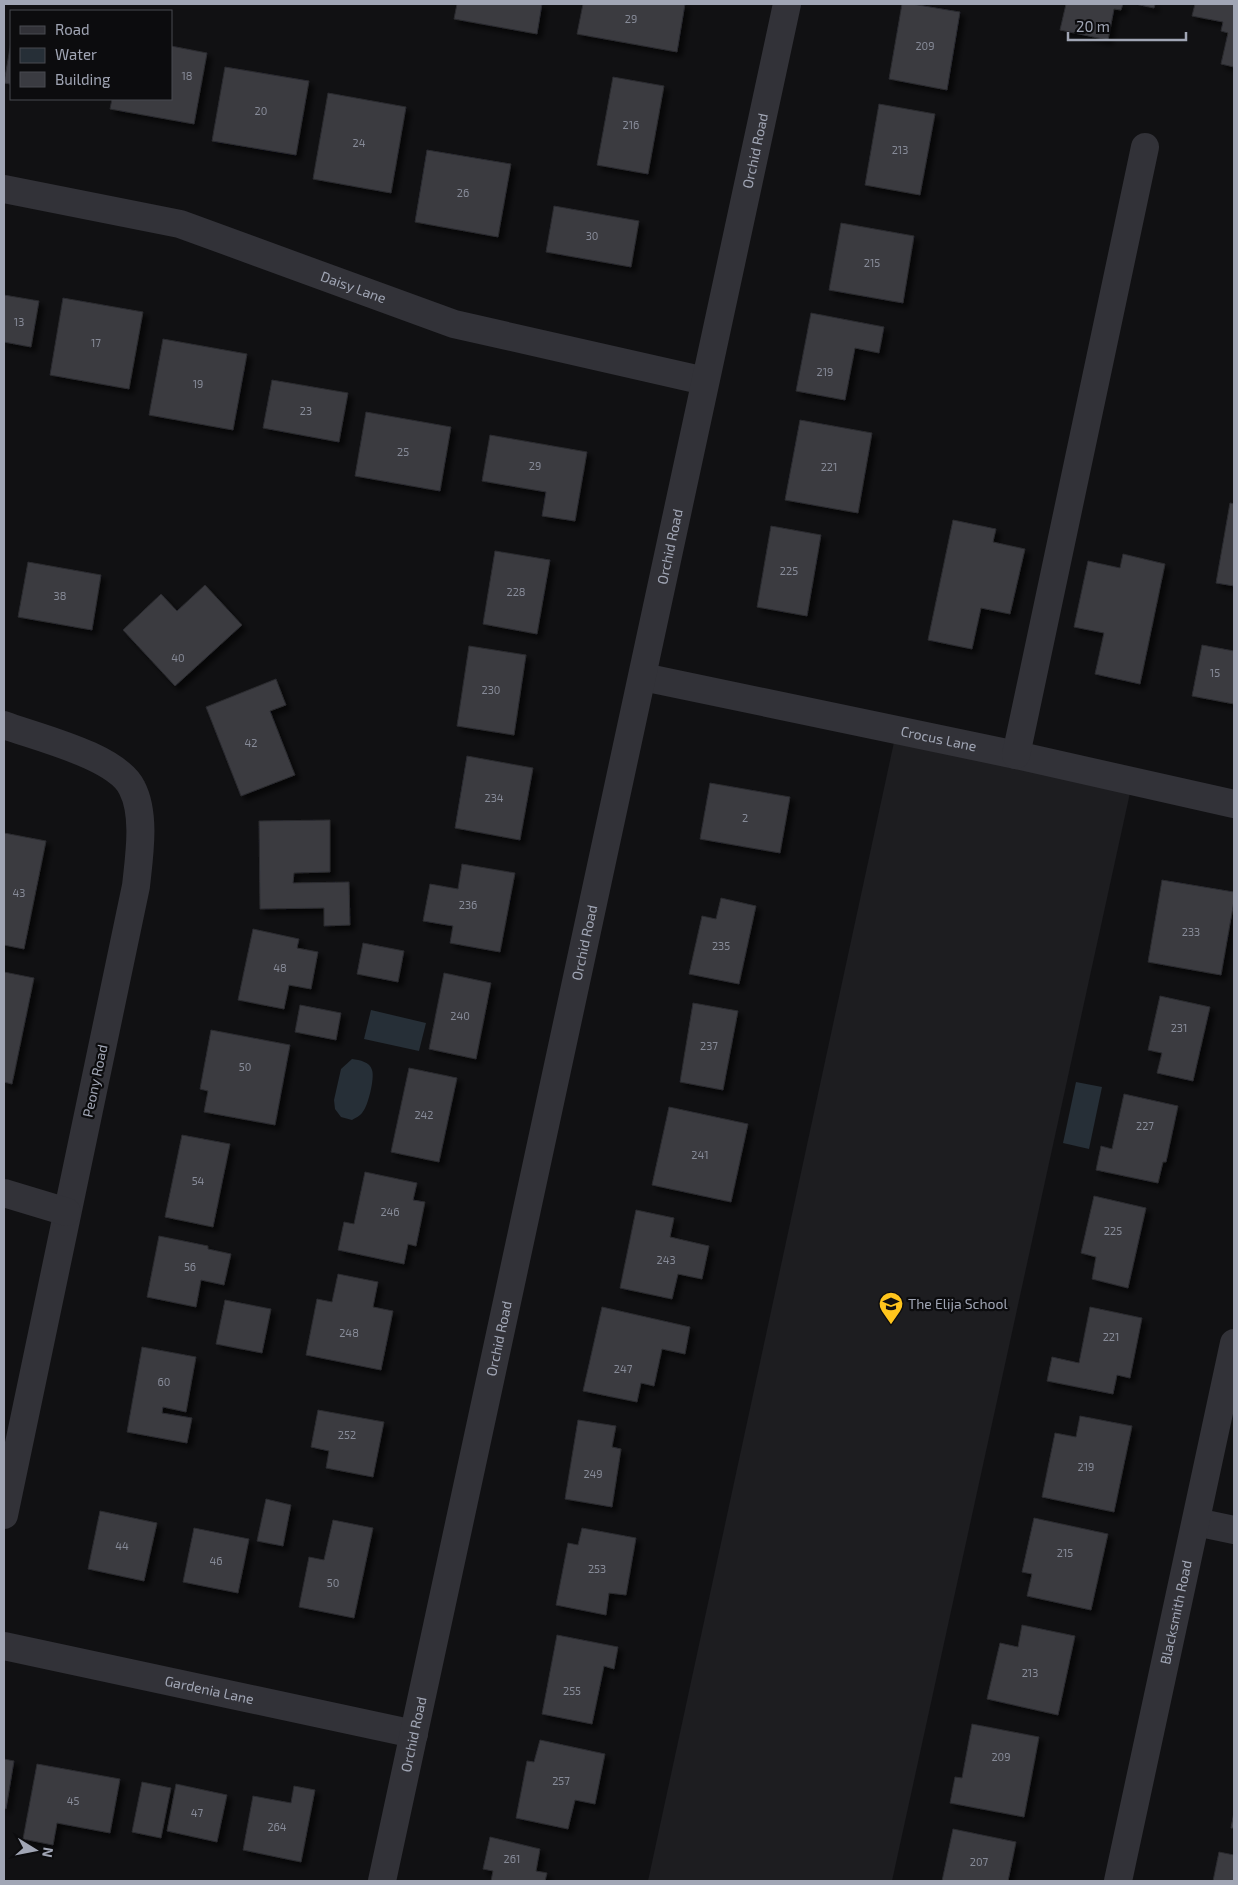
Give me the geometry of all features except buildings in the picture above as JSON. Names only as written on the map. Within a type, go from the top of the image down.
[{"type":"street","name":"Orchid Road","points":[[382,1881],[787,4]]},
{"type":"street","points":[[1016,755],[1145,147]]},
{"type":"street","name":"Daisy Lane","points":[[4,189],[180,224],[454,324],[705,381]]},
{"type":"street","name":"Crocus Lane","points":[[643,677],[1016,755],[1234,804]]},
{"type":"street","name":"Peony Road","points":[[4,726],[74,749],[102,761],[122,775],[132,787],[138,808],[140,846],[136,886],[4,1515]]},
{"type":"street","points":[[4,1193],[67,1212]]},
{"type":"street","name":"Blacksmith Road","points":[[1118,1881],[1234,1343]]},
{"type":"street","points":[[1196,1522],[1234,1530]]},
{"type":"street","name":"Gardenia Lane","points":[[4,1646],[414,1734]]},
{"type":"shaded area","name":"The Elija School","points":[[899,719],[1135,770],[892,1881],[648,1881]]},
{"type":"water","points":[[371,1010],[426,1023],[419,1051],[364,1039]]},
{"type":"water","points":[[352,1059],[367,1063],[371,1067],[373,1074],[367,1105],[361,1114],[352,1120],[341,1117],[335,1109],[334,1100],[341,1069]]},
{"type":"water","points":[[1076,1082],[1102,1087],[1089,1149],[1063,1143]]},
{"type":"place","name":"The Elija School","points":[[891,1325]]}]
